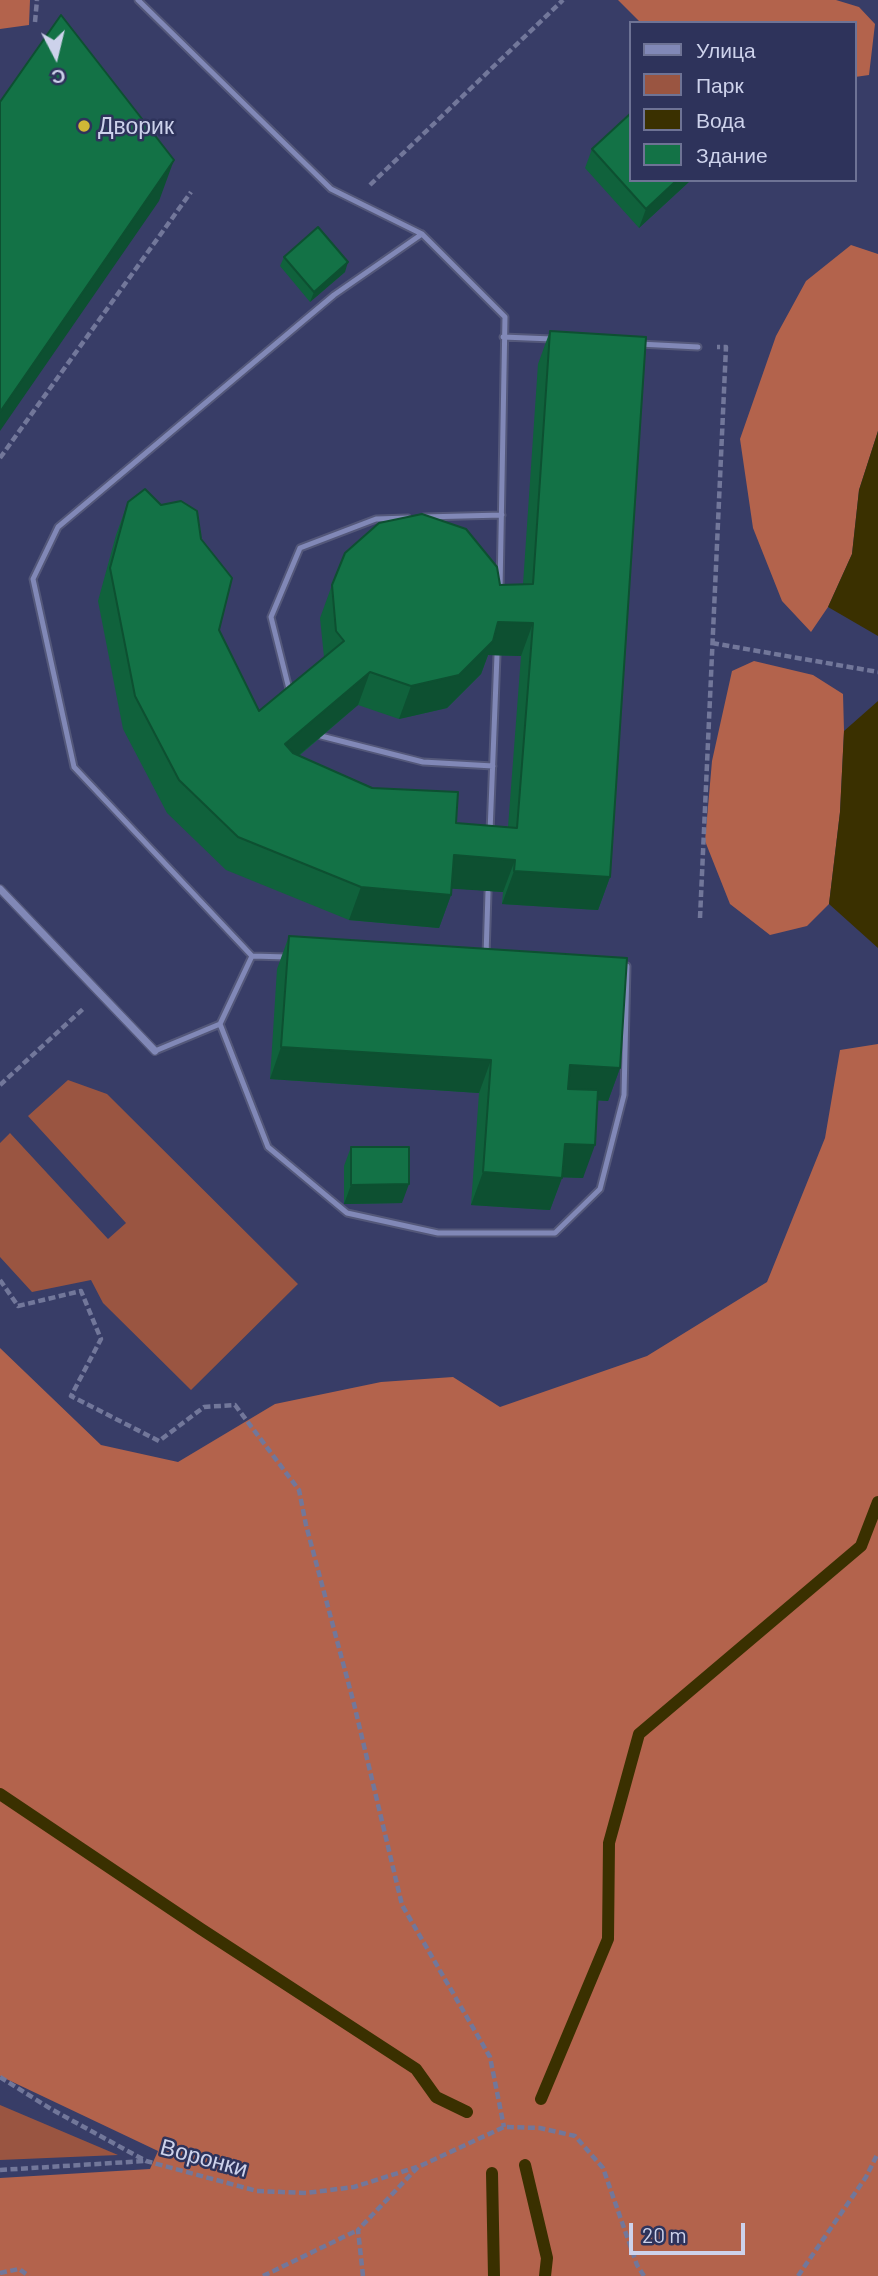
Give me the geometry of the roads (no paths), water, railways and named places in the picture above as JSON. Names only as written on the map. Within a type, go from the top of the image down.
[{"type":"street","points":[[0,890],[155,1051]]},
{"type":"lane","points":[[138,0],[331,189],[422,234],[505,317],[499,592]]},
{"type":"lane","points":[[292,957],[252,956],[74,767],[33,579],[58,527],[334,295],[422,234]]},
{"type":"lane","points":[[503,337],[559,340]]},
{"type":"lane","points":[[629,343],[698,347]]},
{"type":"lane","points":[[293,705],[271,617],[300,548],[376,519],[502,515]]},
{"type":"lane","points":[[490,833],[497,655]]},
{"type":"lane","points":[[321,736],[423,762],[493,766]]},
{"type":"lane","points":[[485,962],[488,892]]},
{"type":"lane","points":[[155,1051],[220,1024],[252,956]]},
{"type":"lane","points":[[220,1024],[268,1147],[347,1213],[438,1233],[555,1233],[600,1189],[624,1095],[627,967],[614,966]]},
{"type":"water","points":[[878,431],[878,636],[828,607],[852,554],[859,490]]},
{"type":"water","points":[[878,701],[878,948],[829,904],[840,812],[844,731]]},
{"type":"waterway","points":[[541,2099],[608,1939],[609,1843],[639,1734],[861,1546],[878,1502]]},
{"type":"waterway","points":[[0,1794],[416,2069],[436,2097],[467,2112]]},
{"type":"waterway","points":[[525,2165],[547,2258],[545,2276]]},
{"type":"waterway","points":[[492,2173],[494,2276]]},
{"type":"place","name":"Дворик","points":[[84,126]]}]
